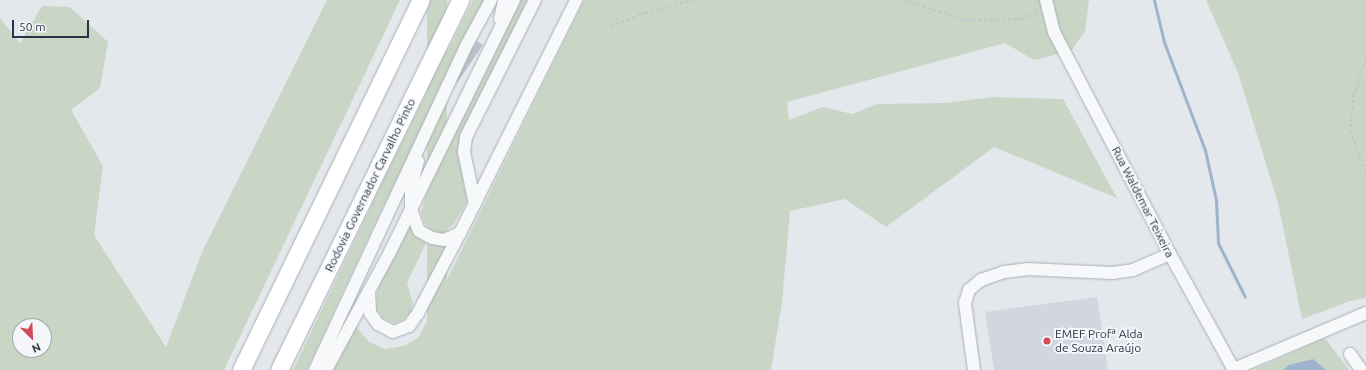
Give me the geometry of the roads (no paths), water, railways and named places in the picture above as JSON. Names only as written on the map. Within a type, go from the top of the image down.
[{"type":"highway","name":"Rodovia Governador Carvalho Pinto","points":[[279,370],[460,0]]},
{"type":"highway","points":[[241,370],[418,4]]},
{"type":"street","points":[[315,370],[369,249],[423,140],[466,46],[491,0]]},
{"type":"street","points":[[497,34],[504,0]]},
{"type":"street","points":[[326,370],[411,210],[514,0]]},
{"type":"street","points":[[475,204],[464,152],[466,137],[535,0]]},
{"type":"street","points":[[369,290],[370,313],[378,324],[392,332],[409,326],[418,313],[475,204],[576,0]]},
{"type":"street","name":"Rua Waldemar Teixeira","points":[[1047,3],[1054,32],[1170,254],[1234,369]]},
{"type":"street","points":[[423,140],[411,188],[411,210],[419,230],[432,238],[444,240],[460,233]]},
{"type":"street","points":[[974,370],[965,303],[969,290],[977,282],[1015,270],[1040,269],[1112,273],[1133,270],[1170,254]]},
{"type":"street","points":[[1234,369],[1366,313]]},
{"type":"street","points":[[286,370],[294,340]]},
{"type":"street","points":[[1350,354],[1361,370]]},
{"type":"water","points":[[1313,359],[1326,370],[1283,370],[1289,365]]},
{"type":"waterway","points":[[1154,0],[1164,42],[1205,150],[1216,200],[1218,243],[1245,297]]},
{"type":"place","name":"EMEF Profª Alda de Souza Araújo","points":[[1047,341]]}]
